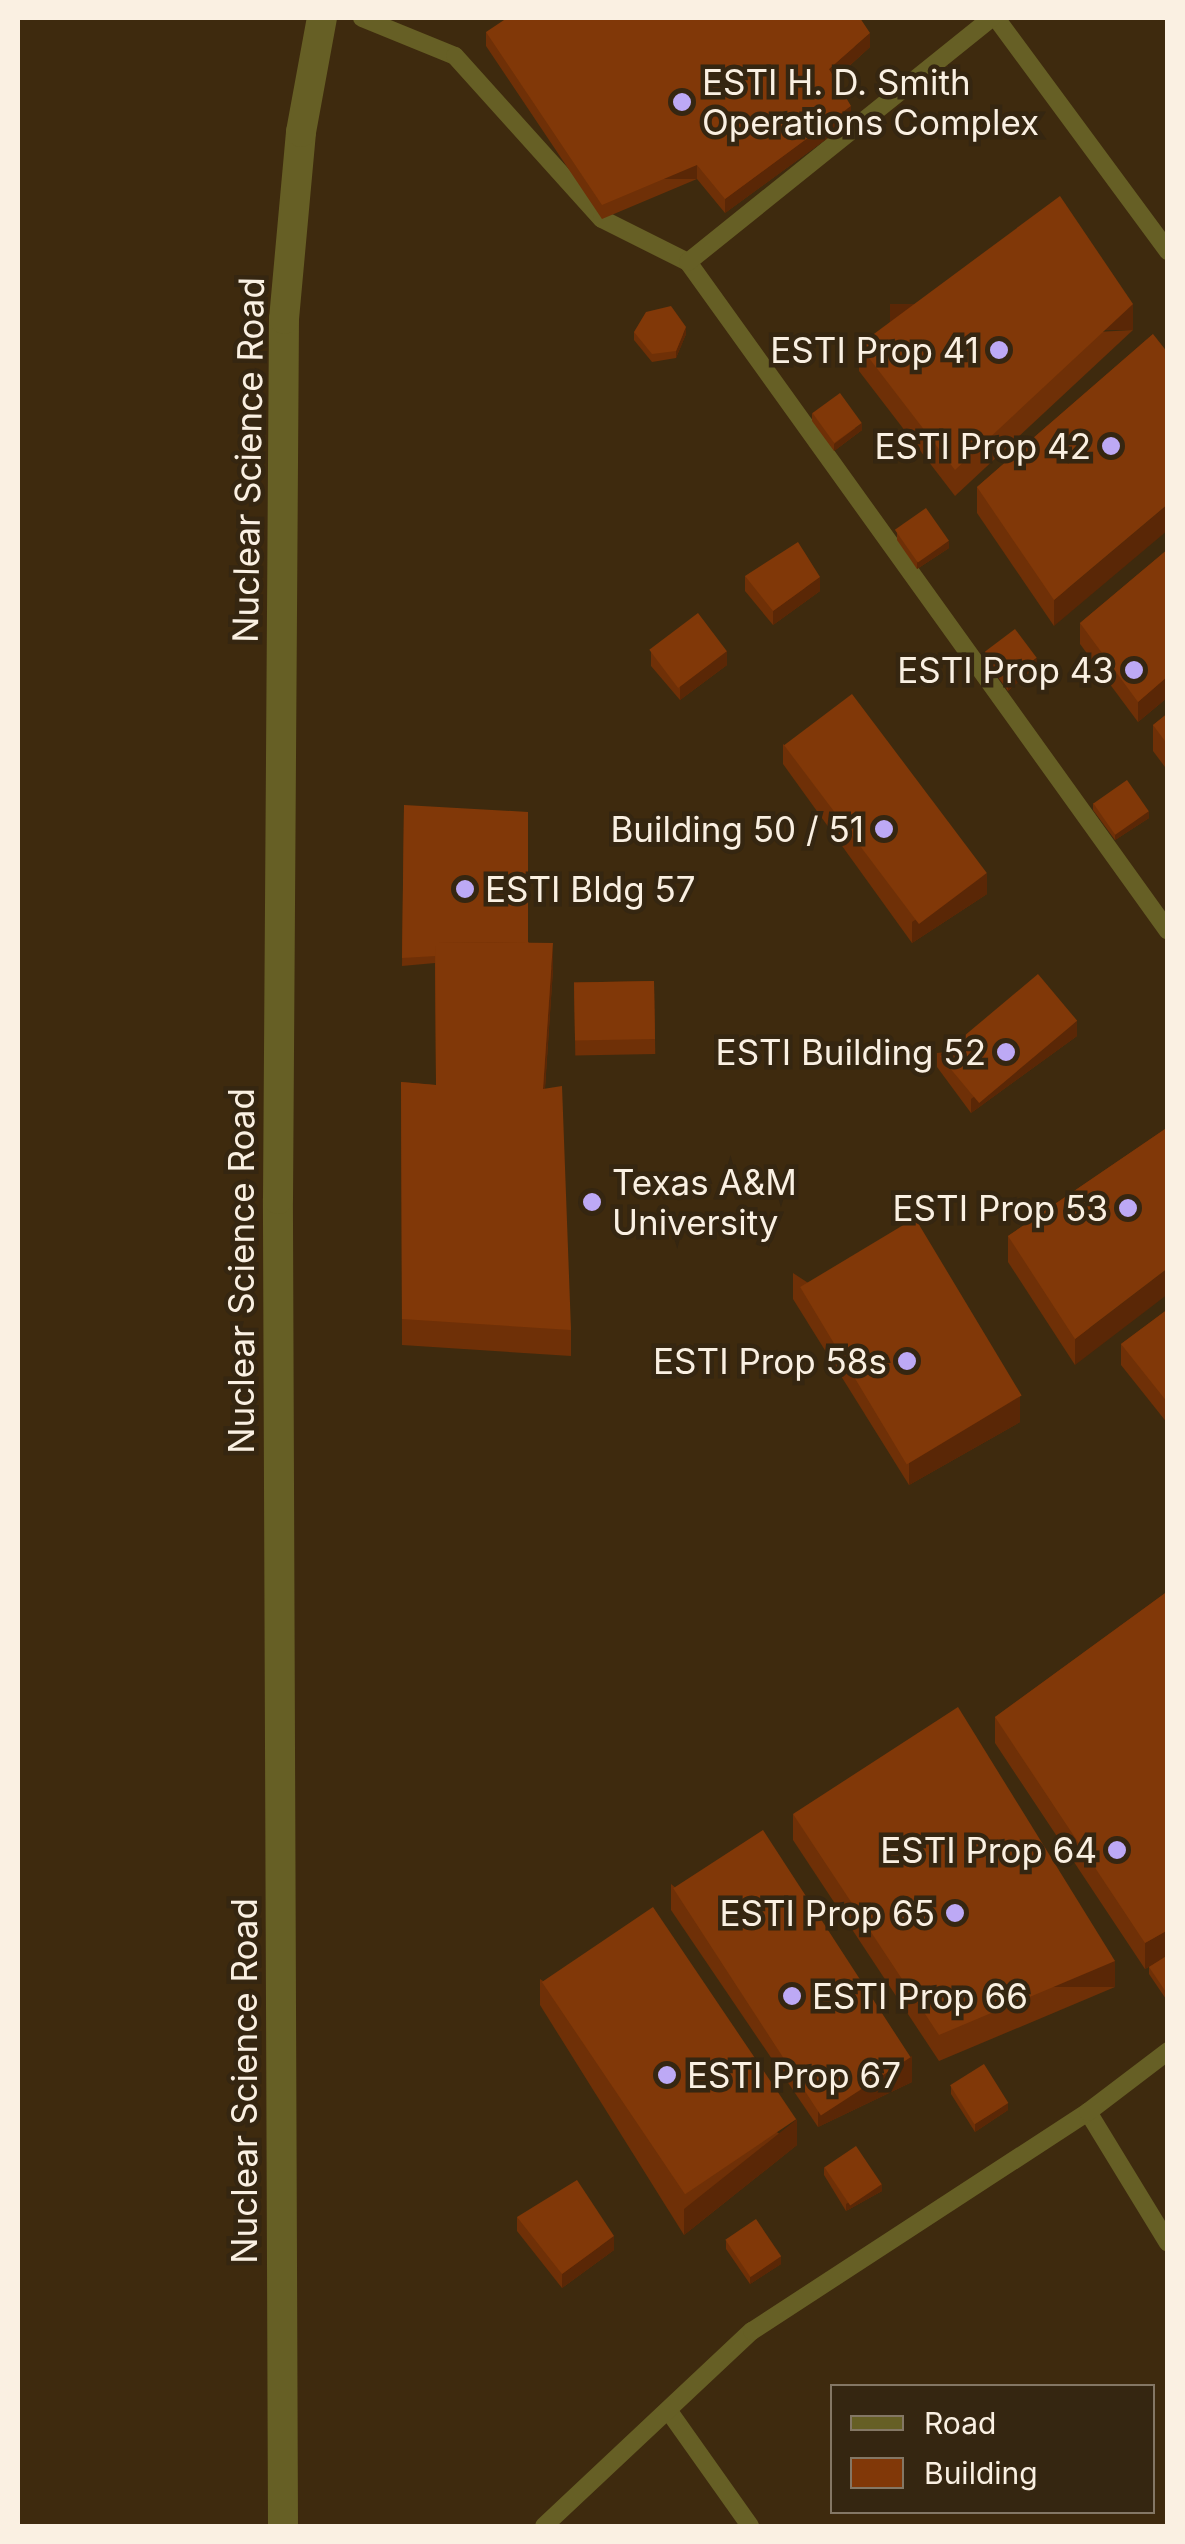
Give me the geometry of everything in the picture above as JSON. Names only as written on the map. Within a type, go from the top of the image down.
[{"type":"street","name":"Nuclear Science Road","points":[[284,2526],[278,1200],[284,319],[301,132],[322,18]]},
{"type":"lane","points":[[362,18],[455,56],[602,219],[688,262],[1168,931]]},
{"type":"lane","points":[[688,262],[994,18],[1168,251]]},
{"type":"lane","points":[[544,2526],[752,2331],[1088,2112],[1168,2051]]},
{"type":"lane","points":[[1088,2112],[1168,2243]]},
{"type":"lane","points":[[668,2410],[750,2526]]},
{"type":"shaded area","name":"Texas A&M University","points":[[18,18],[1167,18],[1167,2526],[18,2526]]},
{"type":"building","name":"ESTI H. D. Smith Operations Complex","points":[[507,18],[860,18],[870,33],[829,69],[851,106],[725,199],[697,165],[602,205],[486,32]]},
{"type":"building","name":"ESTI Prop 41","points":[[1060,196],[1133,304],[955,470],[859,345]]},
{"type":"building","points":[[671,306],[686,327],[676,351],[652,354],[634,332],[646,312]]},
{"type":"building","name":"ESTI Prop 42","points":[[1153,334],[1168,353],[1168,504],[1054,600],[977,487]]},
{"type":"building","points":[[840,393],[862,423],[834,443],[812,413]]},
{"type":"building","points":[[926,508],[949,541],[918,563],[895,530]]},
{"type":"building","points":[[798,542],[820,577],[773,611],[745,576]]},
{"type":"building","name":"ESTI Prop 43","points":[[1168,549],[1168,676],[1138,702],[1080,623]]},
{"type":"building","points":[[698,613],[727,651],[678,688],[649,650]]},
{"type":"building","points":[[1015,629],[1037,658],[1007,680],[985,651]]},
{"type":"building","name":"Building 50 / 51","points":[[852,694],[987,873],[919,924],[784,745]]},
{"type":"building","points":[[1168,713],[1168,745],[1153,725]]},
{"type":"building","points":[[1127,780],[1149,811],[1115,835],[1093,804]]},
{"type":"building","name":"ESTI Bldg 57","points":[[404,805],[528,812],[528,943],[435,942],[436,956],[402,958]]},
{"type":"building","points":[[435,942],[553,943],[543,1089],[562,1086],[571,1330],[402,1319],[401,1082],[436,1085]]},
{"type":"building","name":"ESTI Building 52","points":[[1038,974],[1077,1021],[979,1103],[940,1056]]},
{"type":"building","points":[[654,981],[655,1039],[575,1040],[574,982]]},
{"type":"building","name":"ESTI Prop 53","points":[[1168,1127],[1168,1268],[1075,1339],[1008,1236]]},
{"type":"building","name":"ESTI Prop 58s","points":[[915,1218],[1022,1395],[907,1464],[800,1287]]},
{"type":"building","points":[[1168,1309],[1168,1403],[1121,1344]]},
{"type":"building","name":"ESTI Prop 64","points":[[1168,1591],[1168,1930],[1145,1943],[995,1717]]},
{"type":"building","name":"ESTI Prop 65","points":[[958,1707],[1115,1961],[939,2035],[793,1814]]},
{"type":"building","name":"ESTI Prop 66","points":[[763,1830],[911,2057],[821,2116],[673,1888]]},
{"type":"building","name":"ESTI Prop 67","points":[[653,1907],[796,2119],[685,2194],[542,1982]]},
{"type":"building","points":[[1168,1955],[1168,1995],[1149,1967]]},
{"type":"building","points":[[984,2064],[1008,2103],[974,2124],[950,2085]]},
{"type":"building","points":[[856,2146],[882,2184],[850,2205],[824,2167]]},
{"type":"building","points":[[577,2180],[614,2236],[562,2274],[517,2217]]},
{"type":"building","points":[[756,2219],[781,2256],[750,2277],[725,2240]]},
{"type":"place","name":"ESTI H. D. Smith Operations Complex","points":[[682,102]]},
{"type":"place","name":"ESTI Prop 41","points":[[999,350]]},
{"type":"place","name":"ESTI Prop 42","points":[[1111,446]]},
{"type":"place","name":"ESTI Prop 43","points":[[1134,670]]},
{"type":"place","name":"Building 50 / 51","points":[[884,829]]},
{"type":"place","name":"ESTI Bldg 57","points":[[465,889]]},
{"type":"place","name":"ESTI Building 52","points":[[1006,1052]]},
{"type":"place","name":"Texas A&M University","points":[[592,1202]]},
{"type":"place","name":"ESTI Prop 53","points":[[1128,1208]]},
{"type":"place","name":"ESTI Prop 58s","points":[[907,1361]]},
{"type":"place","name":"ESTI Prop 64","points":[[1117,1850]]},
{"type":"place","name":"ESTI Prop 65","points":[[955,1913]]},
{"type":"place","name":"ESTI Prop 66","points":[[792,1996]]},
{"type":"place","name":"ESTI Prop 67","points":[[667,2075]]}]
